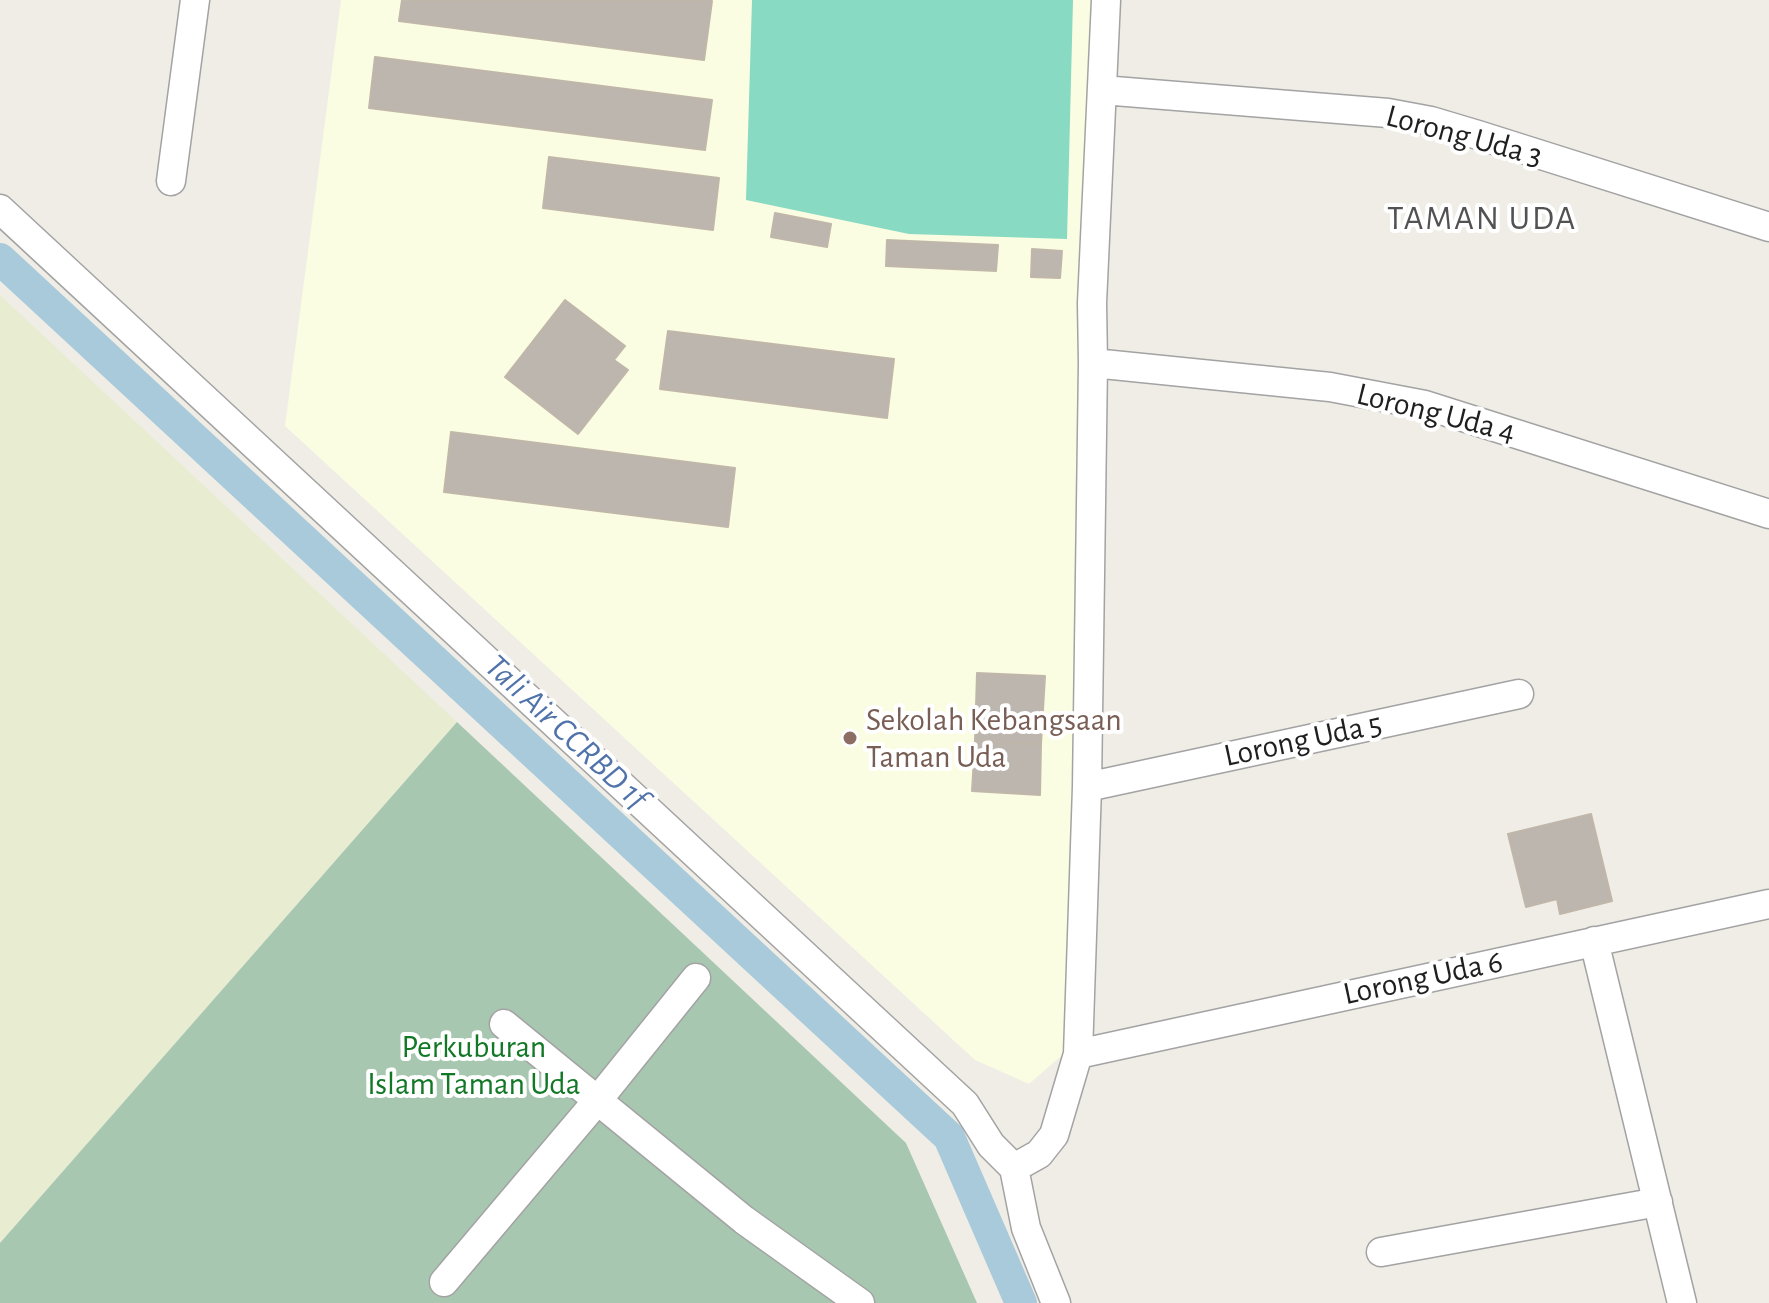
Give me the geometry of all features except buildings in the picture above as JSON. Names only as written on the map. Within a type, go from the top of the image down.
[{"type":"street","points":[[171,181],[195,0]]},
{"type":"street","points":[[1014,1168],[1039,1154],[1054,1135],[1078,1054],[1087,787],[1092,303],[1106,0]]},
{"type":"street","name":"Lorong Uda 3","points":[[1102,90],[1402,115],[1478,135],[1769,227]]},
{"type":"street","points":[[0,209],[965,1104],[991,1145],[1014,1168],[1026,1228],[1056,1303]]},
{"type":"street","name":"Lorong Uda 4","points":[[1093,363],[1330,387],[1425,405],[1769,514]]},
{"type":"street","name":"Lorong Uda 5","points":[[1087,787],[1519,694]]},
{"type":"street","name":"Lorong Uda 6","points":[[1078,1054],[1769,904]]},
{"type":"street","points":[[1594,941],[1682,1303]]},
{"type":"street","points":[[444,1282],[696,978]]},
{"type":"street","points":[[504,1024],[744,1220],[860,1303]]},
{"type":"street","points":[[1381,1252],[1658,1202]]},
{"type":"shaded area","name":"Sekolah Kebangsaan Taman Uda","points":[[341,0],[1095,0],[1068,1050],[1029,1084],[975,1060],[285,426]]},
{"type":"shaded area","points":[[0,295],[457,722],[0,1243]]},
{"type":"green space","points":[[752,0],[1073,0],[1067,239],[909,234],[746,200]]},
{"type":"green space","name":"Perkuburan Islam Taman Uda","points":[[457,722],[906,1143],[977,1303],[0,1303],[0,1243]]},
{"type":"waterway","name":"Tali Air CCRBD 1f","points":[[0,259],[949,1137],[1021,1303]]},
{"type":"place","name":"Sekolah Kebangsaan Taman Uda","points":[[850,738]]},
{"type":"district","name":"TAMAN UDA","points":[[1482,219]]}]
